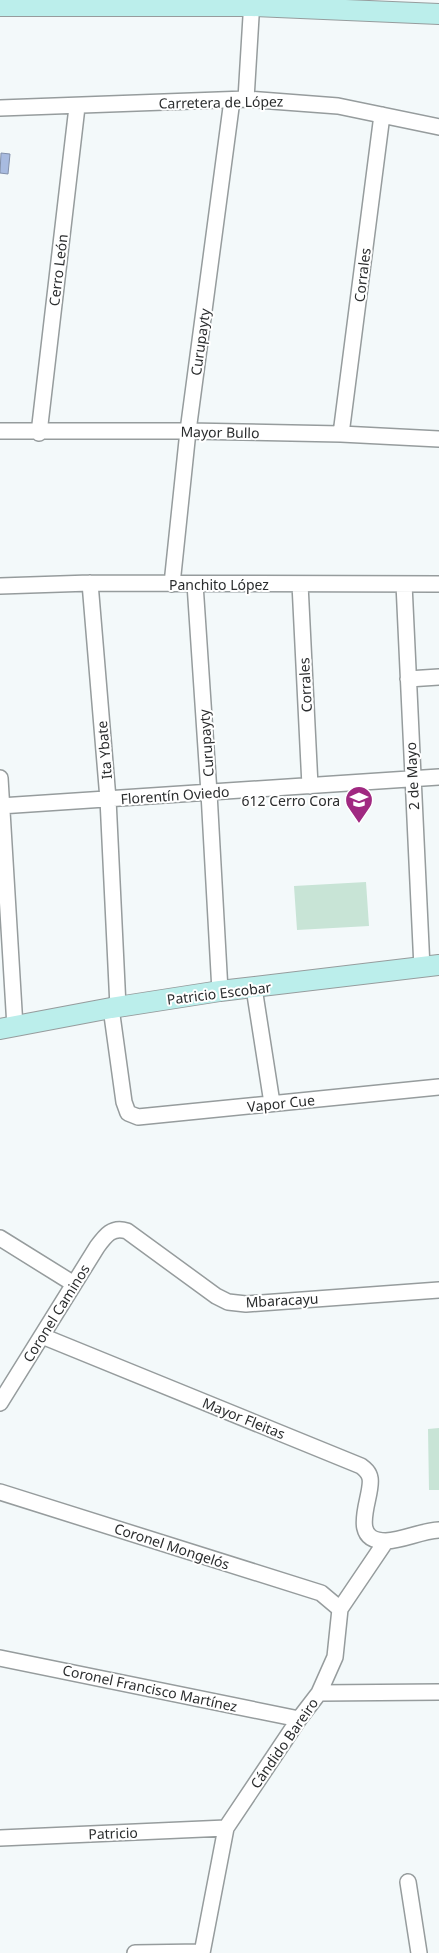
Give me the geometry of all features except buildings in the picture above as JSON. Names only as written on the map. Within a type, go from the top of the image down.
[{"type":"street","points":[[0,6],[252,3],[439,14]]},
{"type":"street","name":"Curupayty","points":[[172,584],[188,431],[252,3]]},
{"type":"street","name":"Carretera de López","points":[[0,108],[77,107],[239,99],[338,106],[439,127]]},
{"type":"street","name":"Cerro León","points":[[38,432],[77,107]]},
{"type":"street","name":"Corrales","points":[[341,434],[382,116]]},
{"type":"street","name":"Mayor Bullo","points":[[0,431],[188,431],[341,434],[439,439]]},
{"type":"street","name":"Panchito López","points":[[0,586],[90,583],[439,584]]},
{"type":"street","name":"Ita Ybate","points":[[90,583],[108,799],[114,1008],[126,1110]]},
{"type":"street","name":"Curupayty","points":[[195,584],[220,992]]},
{"type":"street","name":"Corrales","points":[[300,584],[310,786]]},
{"type":"street","name":"2 de Mayo","points":[[404,584],[412,779],[430,966]]},
{"type":"street","points":[[408,679],[439,678]]},
{"type":"street","name":"Florentín Oviedo","points":[[1,806],[439,777]]},
{"type":"street","points":[[0,778],[8,1028]]},
{"type":"street","name":"Patricio Escobar","points":[[8,1028],[114,1008],[220,992],[430,966]]},
{"type":"street","points":[[254,988],[272,1104]]},
{"type":"street","name":"Vapor Cue","points":[[126,1110],[128,1113],[138,1117],[439,1087]]},
{"type":"street","name":"Coronel Caminos","points":[[0,1401],[106,1234],[116,1230]]},
{"type":"street","name":"Mbaracayu","points":[[116,1230],[127,1231],[216,1296],[228,1302],[246,1304],[439,1290]]},
{"type":"street","points":[[0,1238],[74,1284]]},
{"type":"street","name":"Mayor Fleitas","points":[[42,1336],[361,1466],[370,1478],[364,1520],[365,1526],[371,1536],[386,1541]]},
{"type":"street","name":"Coronel Mongelós","points":[[0,1492],[321,1593],[340,1609]]},
{"type":"street","points":[[386,1541],[439,1530]]},
{"type":"street","name":"Cándido Bareiro","points":[[202,1952],[226,1828],[299,1719],[319,1693],[335,1657],[340,1609],[386,1541]]},
{"type":"street","name":"Coronel Francisco Martínez","points":[[0,1658],[299,1719]]},
{"type":"street","points":[[319,1693],[439,1692]]},
{"type":"street","name":"Patricio","points":[[0,1838],[226,1828]]},
{"type":"street","points":[[408,1882],[419,1953]]},
{"type":"street","points":[[135,1953],[202,1952]]},
{"type":"green space","points":[[366,882],[369,926],[297,930],[294,886]]},
{"type":"green space","points":[[439,1428],[439,1490],[429,1490],[428,1429]]},
{"type":"water","points":[[1,153],[10,154],[8,174],[0,173]]},
{"type":"place","name":"612 Cerro Cora","points":[[359,824]]}]
